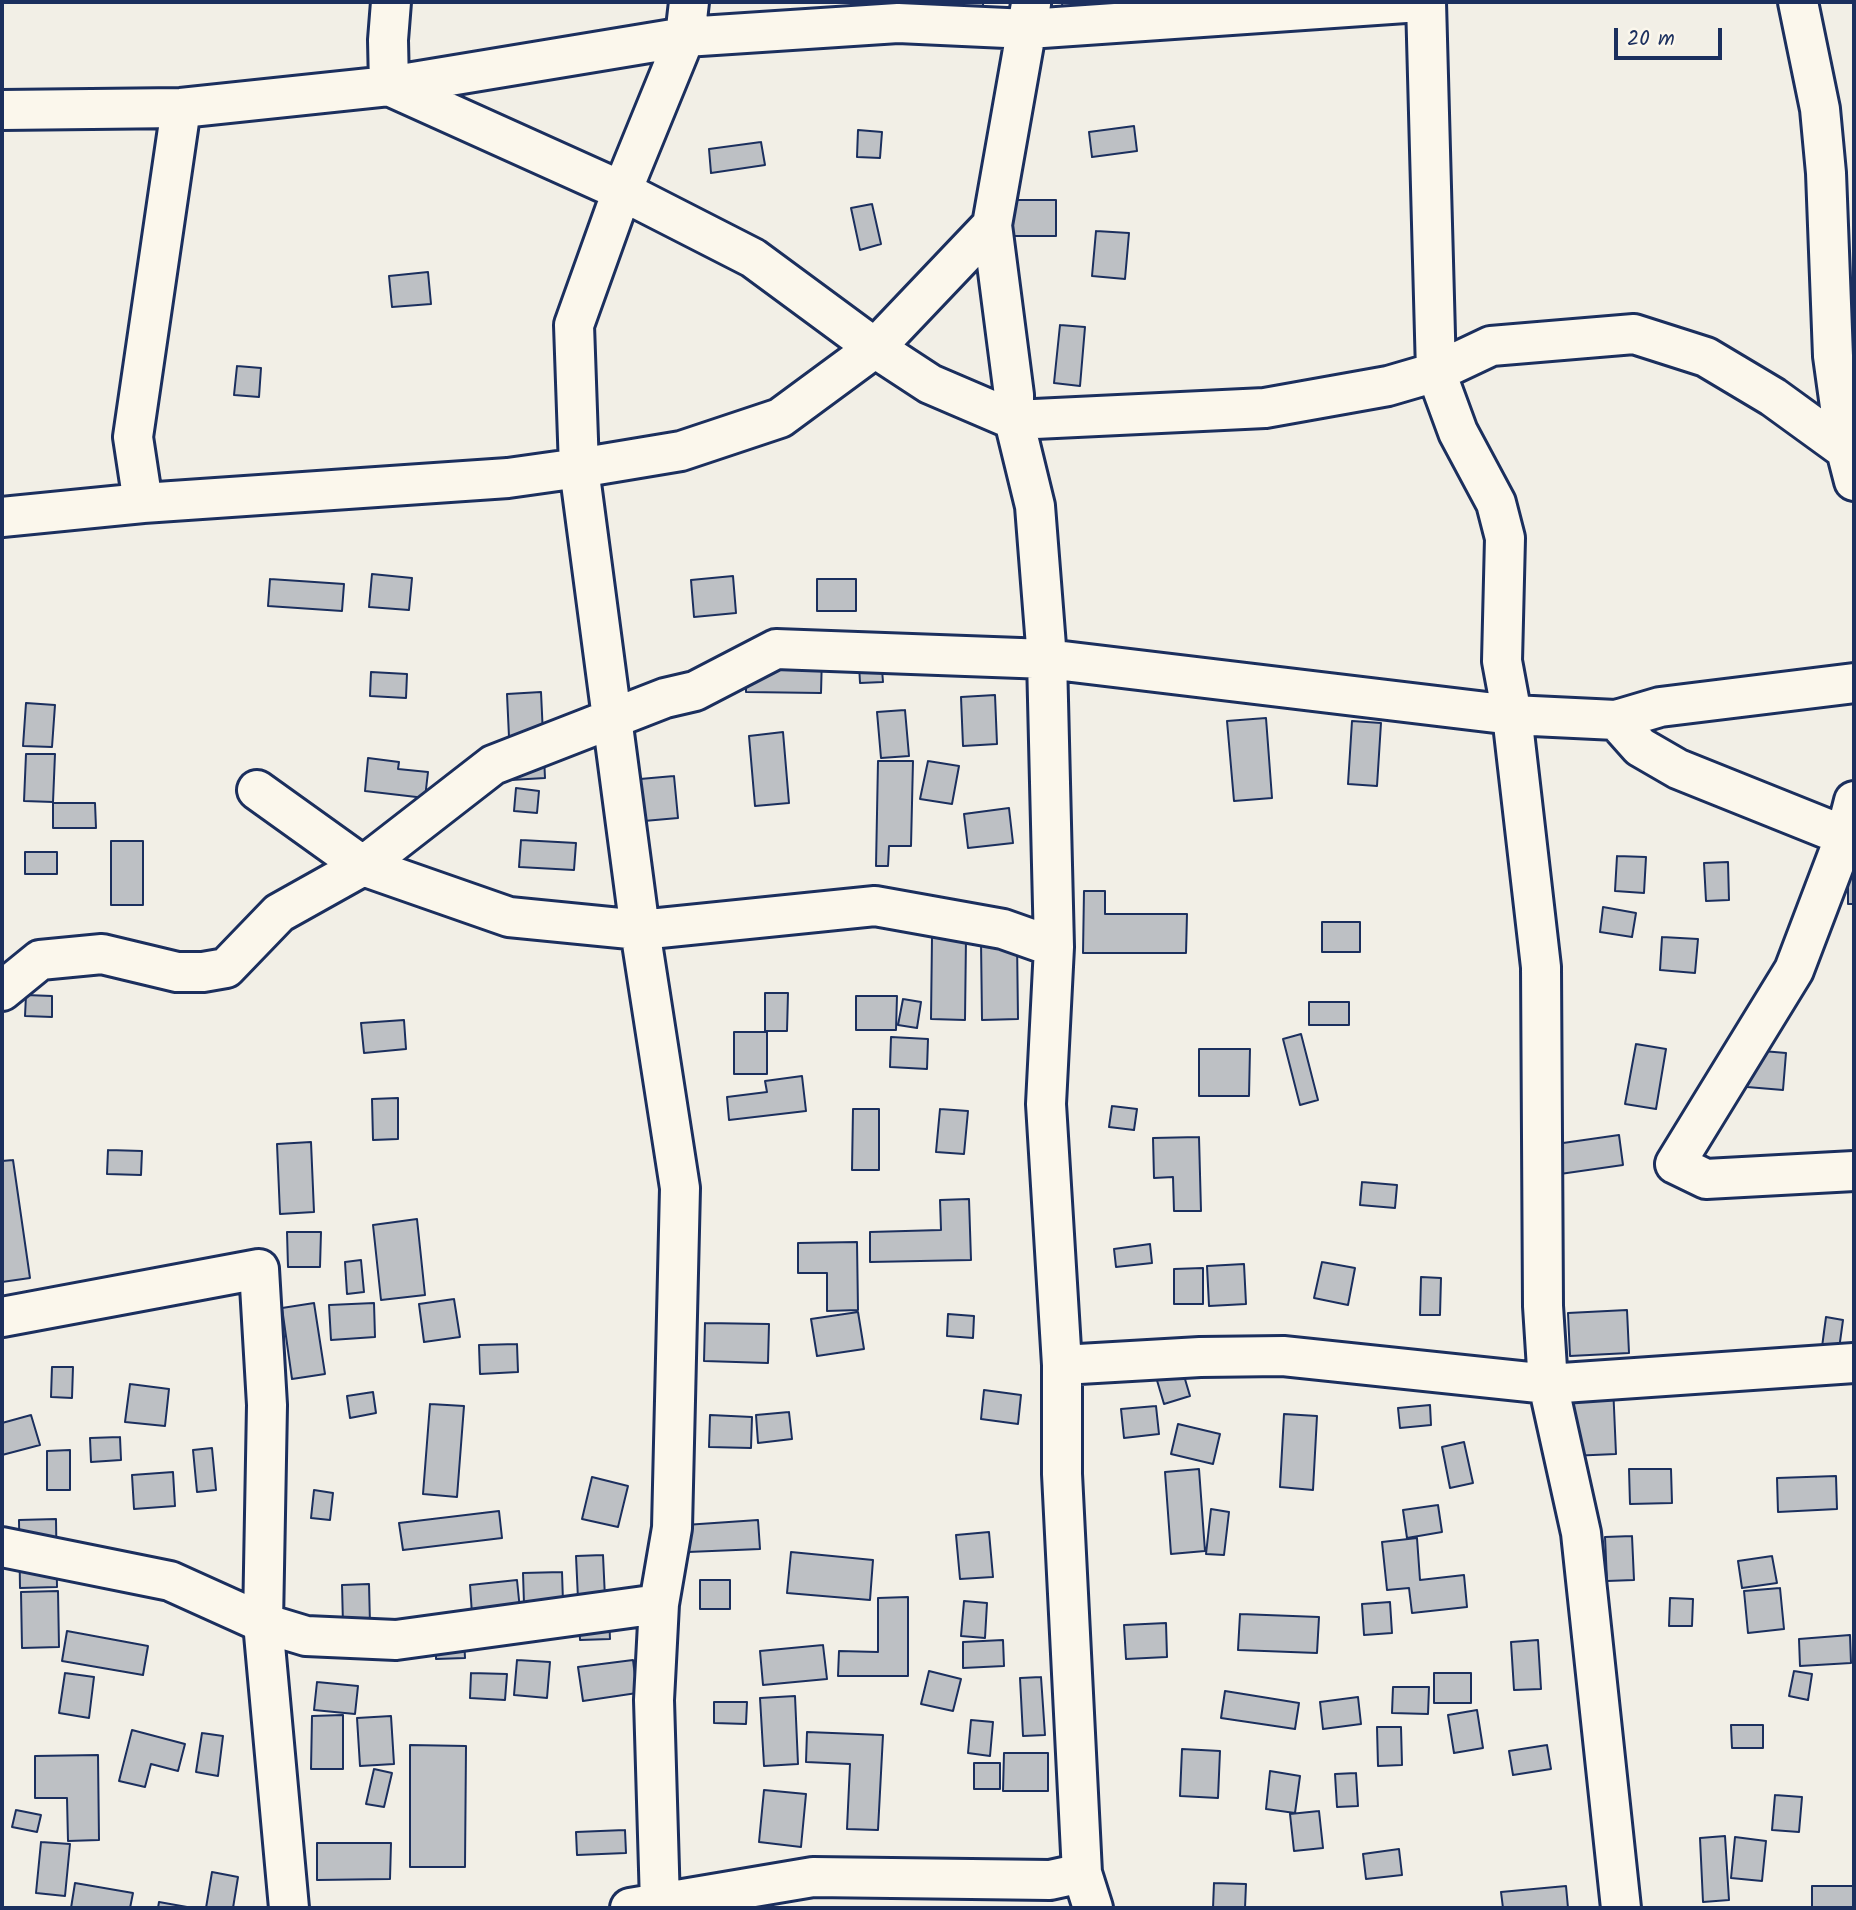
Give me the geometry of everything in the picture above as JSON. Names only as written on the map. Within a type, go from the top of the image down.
[{"type":"street","points":[[389,86],[387,40],[390,2]]},
{"type":"street","points":[[2,110],[181,108],[389,86],[687,20],[898,23],[1030,15],[1420,2]]},
{"type":"street","points":[[1426,2],[1436,372],[1458,432],[1496,503],[1505,538],[1502,662],[1512,715],[1541,967],[1543,1306],[1548,1384],[1581,1533],[1622,1908]]},
{"type":"street","points":[[1798,2],[1820,109],[1826,173],[1833,356],[1850,466]]},
{"type":"street","points":[[687,20],[574,325],[579,468],[640,930],[680,1188],[672,1528],[659,1604],[645,1906],[813,1877],[1050,1880],[1087,1891],[1062,1474],[1062,1365],[1046,1104],[1054,947],[1047,659],[1035,506],[1014,419],[1014,395],[992,225],[1030,15]]},
{"type":"street","points":[[389,86],[622,191],[753,258],[875,348],[930,384],[1014,419],[1265,408],[1388,386],[1436,372],[1491,346],[1634,334],[1706,357],[1773,397],[1850,466]]},
{"type":"street","points":[[144,503],[133,437],[181,108]]},
{"type":"street","points":[[2,517],[144,503],[508,478],[681,451],[780,418],[875,348],[992,225]]},
{"type":"street","points":[[2,991],[40,960],[102,954],[177,972],[203,972],[226,968],[279,913],[363,866],[492,765],[664,698],[695,691],[776,649],[1047,659],[1512,715],[1616,720],[1660,707],[1854,682]]},
{"type":"street","points":[[1616,720],[1640,747],[1678,769],[1851,827],[1794,970],[1675,1164],[1706,1179],[1854,1171]]},
{"type":"street","points":[[257,790],[363,866],[509,917],[640,930],[875,906],[1003,929],[1054,947]]},
{"type":"street","points":[[2,1317],[259,1269],[267,1405],[263,1623],[289,1908]]},
{"type":"street","points":[[1062,1365],[1200,1357],[1283,1356],[1548,1384],[1854,1363]]},
{"type":"street","points":[[2,1547],[170,1581],[263,1623],[306,1636],[396,1640],[659,1604]]},
{"type":"building","points":[[927,2],[983,2],[983,15],[927,16]]},
{"type":"building","points":[[1062,2],[1085,2],[1085,20],[1063,21]]},
{"type":"building","points":[[1134,126],[1137,151],[1092,157],[1089,132]]},
{"type":"building","points":[[858,130],[882,132],[880,158],[857,157]]},
{"type":"building","points":[[761,142],[765,165],[711,173],[709,149]]},
{"type":"building","points":[[1013,200],[1056,200],[1056,236],[1013,236]]},
{"type":"building","points":[[872,204],[881,244],[860,250],[851,208]]},
{"type":"building","points":[[1096,231],[1129,233],[1125,279],[1092,276]]},
{"type":"building","points":[[428,272],[431,304],[392,307],[389,276]]},
{"type":"building","points":[[1060,325],[1085,327],[1080,386],[1054,383]]},
{"type":"building","points":[[237,366],[261,368],[259,397],[234,395]]},
{"type":"building","points":[[372,574],[412,578],[409,610],[369,607]]},
{"type":"building","points":[[733,576],[736,613],[694,617],[691,580]]},
{"type":"building","points":[[270,579],[344,584],[342,611],[268,606]]},
{"type":"building","points":[[817,579],[856,579],[856,611],[817,611]]},
{"type":"building","points":[[880,644],[883,682],[860,683],[858,645]]},
{"type":"building","points":[[746,655],[822,655],[821,693],[746,692]]},
{"type":"building","points":[[371,672],[407,674],[406,698],[370,696]]},
{"type":"building","points":[[541,692],[545,778],[511,780],[507,694]]},
{"type":"building","points":[[995,695],[997,744],[963,746],[961,697]]},
{"type":"building","points":[[26,703],[55,705],[52,747],[23,746]]},
{"type":"building","points":[[905,710],[909,756],[881,758],[877,712]]},
{"type":"building","points":[[1266,718],[1272,798],[1234,801],[1227,721]]},
{"type":"building","points":[[1352,721],[1381,723],[1377,786],[1348,784]]},
{"type":"building","points":[[783,732],[789,803],[755,806],[749,736]]},
{"type":"building","points":[[26,754],[55,754],[53,802],[24,801]]},
{"type":"building","points":[[368,758],[399,762],[398,769],[428,772],[425,798],[365,791]]},
{"type":"building","points":[[878,761],[913,761],[911,846],[889,846],[888,866],[876,866]]},
{"type":"building","points":[[928,761],[959,766],[952,804],[920,799]]},
{"type":"building","points":[[674,776],[678,818],[644,821],[640,779]]},
{"type":"building","points":[[516,788],[539,791],[537,813],[514,811]]},
{"type":"building","points":[[53,803],[95,803],[96,828],[53,828]]},
{"type":"building","points":[[1009,808],[1013,843],[968,848],[964,814]]},
{"type":"building","points":[[521,840],[576,843],[574,870],[519,867]]},
{"type":"building","points":[[111,841],[143,841],[143,905],[111,905]]},
{"type":"building","points":[[25,852],[57,852],[57,874],[25,874]]},
{"type":"building","points":[[1617,856],[1646,857],[1644,893],[1615,891]]},
{"type":"building","points":[[1848,860],[1854,860],[1854,904],[1848,904]]},
{"type":"building","points":[[1728,862],[1729,900],[1706,901],[1704,863]]},
{"type":"building","points":[[1084,891],[1105,891],[1105,914],[1187,914],[1186,953],[1083,953]]},
{"type":"building","points":[[1603,907],[1636,913],[1632,937],[1600,932]]},
{"type":"building","points":[[1322,922],[1360,922],[1360,952],[1322,952]]},
{"type":"building","points":[[932,937],[966,937],[965,1020],[931,1019]]},
{"type":"building","points":[[1662,937],[1698,939],[1695,973],[1660,970]]},
{"type":"building","points":[[1017,940],[1018,1019],[982,1020],[981,941]]},
{"type":"building","points":[[765,993],[788,993],[787,1031],[765,1031]]},
{"type":"building","points":[[26,995],[52,996],[52,1017],[25,1016]]},
{"type":"building","points":[[856,996],[897,996],[896,1030],[856,1030]]},
{"type":"building","points":[[903,999],[921,1002],[917,1028],[898,1025]]},
{"type":"building","points":[[1309,1002],[1349,1002],[1349,1025],[1309,1025]]},
{"type":"building","points":[[404,1020],[406,1049],[364,1053],[361,1023]]},
{"type":"building","points":[[734,1032],[767,1032],[767,1074],[734,1074]]},
{"type":"building","points":[[1301,1034],[1318,1100],[1300,1105],[1283,1039]]},
{"type":"building","points":[[891,1037],[928,1039],[927,1069],[890,1067]]},
{"type":"building","points":[[1636,1044],[1666,1049],[1656,1109],[1625,1104]]},
{"type":"building","points":[[1199,1049],[1250,1049],[1249,1096],[1199,1096]]},
{"type":"building","points":[[1751,1050],[1786,1053],[1783,1090],[1747,1087]]},
{"type":"building","points":[[802,1076],[806,1111],[729,1120],[727,1097],[767,1092],[765,1081]]},
{"type":"building","points":[[398,1098],[398,1139],[373,1140],[372,1099]]},
{"type":"building","points":[[1112,1106],[1137,1109],[1134,1130],[1109,1127]]},
{"type":"building","points":[[853,1109],[879,1109],[879,1170],[852,1170]]},
{"type":"building","points":[[940,1109],[968,1111],[964,1154],[936,1152]]},
{"type":"building","points":[[1619,1135],[1623,1165],[1560,1174],[1556,1144]]},
{"type":"building","points":[[1199,1137],[1201,1211],[1174,1211],[1173,1177],[1154,1178],[1153,1138]]},
{"type":"building","points":[[311,1142],[314,1212],[280,1214],[277,1144]]},
{"type":"building","points":[[108,1150],[142,1151],[141,1175],[107,1174]]},
{"type":"building","points":[[13,1160],[30,1278],[2,1282],[2,1161]]},
{"type":"building","points":[[1362,1182],[1397,1185],[1395,1208],[1360,1205]]},
{"type":"building","points":[[969,1199],[971,1260],[870,1262],[870,1232],[941,1230],[940,1200]]},
{"type":"building","points":[[417,1219],[425,1295],[381,1300],[373,1225]]},
{"type":"building","points":[[287,1232],[321,1232],[320,1267],[288,1267]]},
{"type":"building","points":[[857,1242],[858,1310],[827,1311],[827,1273],[798,1273],[798,1243]]},
{"type":"building","points":[[1150,1244],[1152,1263],[1116,1267],[1114,1249]]},
{"type":"building","points":[[361,1260],[364,1292],[347,1294],[345,1262]]},
{"type":"building","points":[[1322,1262],[1355,1268],[1348,1305],[1314,1298]]},
{"type":"building","points":[[1244,1264],[1246,1304],[1209,1306],[1207,1266]]},
{"type":"building","points":[[1203,1268],[1203,1304],[1174,1304],[1174,1269]]},
{"type":"building","points":[[1421,1277],[1441,1278],[1440,1315],[1420,1315]]},
{"type":"building","points":[[454,1299],[460,1337],[424,1342],[419,1304]]},
{"type":"building","points":[[314,1303],[325,1374],[292,1379],[282,1308]]},
{"type":"building","points":[[374,1303],[375,1337],[331,1340],[329,1305]]},
{"type":"building","points":[[1627,1310],[1629,1353],[1570,1356],[1568,1313]]},
{"type":"building","points":[[858,1312],[864,1349],[817,1356],[811,1319]]},
{"type":"building","points":[[948,1314],[974,1316],[973,1338],[947,1336]]},
{"type":"building","points":[[1826,1317],[1843,1320],[1839,1349],[1822,1347]]},
{"type":"building","points":[[705,1323],[769,1324],[768,1363],[704,1361]]},
{"type":"building","points":[[517,1344],[518,1372],[480,1374],[479,1345]]},
{"type":"building","points":[[52,1367],[73,1367],[72,1398],[51,1397]]},
{"type":"building","points":[[1182,1369],[1190,1396],[1164,1404],[1156,1377]]},
{"type":"building","points":[[130,1384],[169,1389],[165,1426],[125,1422]]},
{"type":"building","points":[[1613,1385],[1616,1454],[1570,1456],[1568,1387]]},
{"type":"building","points":[[984,1390],[1021,1395],[1018,1424],[981,1419]]},
{"type":"building","points":[[373,1392],[376,1413],[350,1418],[347,1396]]},
{"type":"building","points":[[430,1404],[464,1406],[457,1497],[423,1494]]},
{"type":"building","points":[[1430,1405],[1431,1425],[1400,1428],[1398,1408]]},
{"type":"building","points":[[1156,1406],[1159,1434],[1124,1438],[1121,1409]]},
{"type":"building","points":[[789,1412],[792,1439],[758,1443],[756,1415]]},
{"type":"building","points":[[1284,1414],[1317,1416],[1313,1490],[1280,1487]]},
{"type":"building","points":[[31,1415],[40,1445],[2,1455],[2,1423]]},
{"type":"building","points":[[710,1415],[752,1417],[751,1448],[709,1447]]},
{"type":"building","points":[[1178,1424],[1220,1434],[1213,1464],[1171,1454]]},
{"type":"building","points":[[120,1437],[121,1460],[91,1462],[90,1438]]},
{"type":"building","points":[[1464,1442],[1473,1483],[1450,1488],[1442,1447]]},
{"type":"building","points":[[212,1448],[216,1490],[197,1492],[193,1450]]},
{"type":"building","points":[[70,1450],[70,1490],[47,1490],[47,1451]]},
{"type":"building","points":[[1199,1469],[1205,1551],[1171,1554],[1165,1472]]},
{"type":"building","points":[[1629,1469],[1671,1469],[1672,1503],[1630,1504]]},
{"type":"building","points":[[173,1472],[175,1506],[134,1509],[132,1475]]},
{"type":"building","points":[[1836,1476],[1837,1509],[1778,1512],[1777,1478]]},
{"type":"building","points":[[592,1477],[628,1486],[618,1527],[582,1519]]},
{"type":"building","points":[[314,1490],[333,1493],[330,1520],[311,1518]]},
{"type":"building","points":[[1438,1505],[1442,1532],[1407,1538],[1403,1510]]},
{"type":"building","points":[[1211,1509],[1229,1512],[1224,1555],[1206,1554]]},
{"type":"building","points":[[499,1511],[502,1538],[403,1550],[399,1523]]},
{"type":"building","points":[[56,1519],[57,1587],[20,1588],[19,1520]]},
{"type":"building","points":[[758,1520],[760,1549],[688,1552],[685,1525]]},
{"type":"building","points":[[989,1532],[993,1577],[960,1579],[956,1535]]},
{"type":"building","points":[[1632,1536],[1634,1580],[1607,1581],[1605,1537]]},
{"type":"building","points":[[1417,1538],[1420,1580],[1464,1575],[1467,1607],[1412,1613],[1409,1588],[1387,1590],[1382,1542]]},
{"type":"building","points":[[791,1552],[873,1560],[870,1600],[787,1593]]},
{"type":"building","points":[[603,1555],[605,1598],[578,1599],[576,1556]]},
{"type":"building","points":[[1772,1556],[1777,1583],[1742,1588],[1738,1561]]},
{"type":"building","points":[[562,1572],[563,1602],[524,1604],[523,1573]]},
{"type":"building","points":[[517,1580],[520,1610],[472,1614],[470,1585]]},
{"type":"building","points":[[700,1580],[730,1580],[730,1609],[700,1609]]},
{"type":"building","points":[[369,1584],[370,1624],[343,1625],[342,1585]]},
{"type":"building","points":[[1780,1588],[1784,1629],[1748,1633],[1744,1591]]},
{"type":"building","points":[[58,1591],[59,1647],[22,1648],[21,1592]]},
{"type":"building","points":[[908,1597],[908,1676],[838,1676],[839,1651],[878,1652],[878,1598]]},
{"type":"building","points":[[1670,1598],[1693,1599],[1692,1626],[1669,1626]]},
{"type":"building","points":[[964,1601],[987,1603],[985,1638],[961,1636]]},
{"type":"building","points":[[1390,1602],[1392,1633],[1364,1635],[1362,1604]]},
{"type":"building","points":[[609,1613],[610,1639],[580,1640],[579,1615]]},
{"type":"building","points":[[1240,1614],[1319,1617],[1317,1653],[1238,1650]]},
{"type":"building","points":[[1166,1623],[1167,1657],[1126,1659],[1124,1625]]},
{"type":"building","points":[[67,1631],[148,1646],[143,1675],[62,1661]]},
{"type":"building","points":[[1850,1635],[1851,1663],[1800,1666],[1799,1639]]},
{"type":"building","points":[[464,1637],[465,1658],[436,1659],[436,1638]]},
{"type":"building","points":[[1003,1640],[1004,1666],[963,1668],[963,1642]]},
{"type":"building","points":[[1538,1640],[1541,1689],[1514,1690],[1511,1642]]},
{"type":"building","points":[[823,1645],[827,1679],[763,1685],[760,1651]]},
{"type":"building","points":[[517,1660],[550,1662],[547,1698],[514,1695]]},
{"type":"building","points":[[633,1660],[637,1693],[583,1701],[578,1667]]},
{"type":"building","points":[[929,1671],[961,1679],[953,1711],[921,1704]]},
{"type":"building","points":[[1794,1671],[1812,1674],[1808,1700],[1789,1696]]},
{"type":"building","points":[[65,1673],[94,1677],[89,1718],[59,1713]]},
{"type":"building","points":[[471,1673],[507,1674],[505,1700],[470,1698]]},
{"type":"building","points":[[1434,1673],[1471,1673],[1471,1703],[1434,1703]]},
{"type":"building","points":[[1041,1677],[1045,1735],[1023,1736],[1020,1678]]},
{"type":"building","points":[[317,1682],[358,1686],[355,1714],[314,1710]]},
{"type":"building","points":[[1393,1687],[1429,1687],[1428,1714],[1392,1713]]},
{"type":"building","points":[[1225,1691],[1299,1703],[1295,1729],[1221,1718]]},
{"type":"building","points":[[795,1696],[798,1764],[764,1766],[760,1698]]},
{"type":"building","points":[[1358,1697],[1361,1724],[1323,1729],[1320,1702]]},
{"type":"building","points":[[714,1702],[747,1702],[746,1724],[714,1723]]},
{"type":"building","points":[[1477,1710],[1483,1748],[1454,1753],[1448,1715]]},
{"type":"building","points":[[343,1715],[343,1769],[311,1769],[312,1716]]},
{"type":"building","points":[[391,1716],[394,1764],[360,1766],[357,1718]]},
{"type":"building","points":[[971,1720],[993,1722],[990,1756],[968,1753]]},
{"type":"building","points":[[1731,1725],[1763,1725],[1763,1748],[1732,1748]]},
{"type":"building","points":[[1377,1727],[1401,1727],[1402,1765],[1378,1766]]},
{"type":"building","points":[[132,1730],[185,1744],[178,1771],[151,1764],[145,1787],[119,1781]]},
{"type":"building","points":[[807,1732],[883,1735],[878,1830],[847,1829],[850,1764],[806,1762]]},
{"type":"building","points":[[202,1733],[223,1736],[218,1776],[196,1772]]},
{"type":"building","points":[[410,1745],[466,1746],[465,1867],[410,1867]]},
{"type":"building","points":[[1547,1745],[1551,1769],[1513,1775],[1509,1751]]},
{"type":"building","points":[[1182,1749],[1220,1751],[1218,1798],[1180,1796]]},
{"type":"building","points":[[1004,1753],[1048,1753],[1048,1791],[1003,1791]]},
{"type":"building","points":[[98,1755],[99,1840],[68,1841],[67,1798],[35,1798],[35,1756]]},
{"type":"building","points":[[974,1763],[1000,1763],[1000,1789],[974,1789]]},
{"type":"building","points":[[374,1769],[392,1773],[384,1807],[366,1804]]},
{"type":"building","points":[[1270,1771],[1300,1776],[1295,1813],[1266,1809]]},
{"type":"building","points":[[1356,1773],[1358,1806],[1337,1807],[1335,1774]]},
{"type":"building","points":[[764,1790],[806,1794],[801,1847],[759,1842]]},
{"type":"building","points":[[1775,1795],[1802,1797],[1799,1832],[1772,1830]]},
{"type":"building","points":[[16,1810],[41,1815],[37,1832],[12,1827]]},
{"type":"building","points":[[1319,1811],[1323,1848],[1294,1851],[1290,1814]]},
{"type":"building","points":[[625,1830],[626,1853],[577,1855],[576,1832]]},
{"type":"building","points":[[1725,1836],[1729,1900],[1703,1902],[1700,1838]]},
{"type":"building","points":[[1735,1837],[1766,1841],[1762,1881],[1731,1878]]},
{"type":"building","points":[[41,1842],[70,1844],[65,1896],[36,1893]]},
{"type":"building","points":[[317,1843],[391,1843],[390,1879],[317,1880]]},
{"type":"building","points":[[1399,1849],[1402,1875],[1366,1879],[1363,1854]]},
{"type":"building","points":[[212,1872],[238,1877],[233,1908],[206,1908]]},
{"type":"building","points":[[75,1883],[133,1893],[130,1908],[71,1908]]},
{"type":"building","points":[[1214,1883],[1246,1884],[1245,1908],[1213,1908]]},
{"type":"building","points":[[1566,1886],[1568,1908],[1503,1908],[1501,1892]]},
{"type":"building","points":[[1812,1886],[1854,1886],[1854,1908],[1812,1908]]},
{"type":"building","points":[[159,1902],[187,1907],[187,1908],[158,1908]]}]
